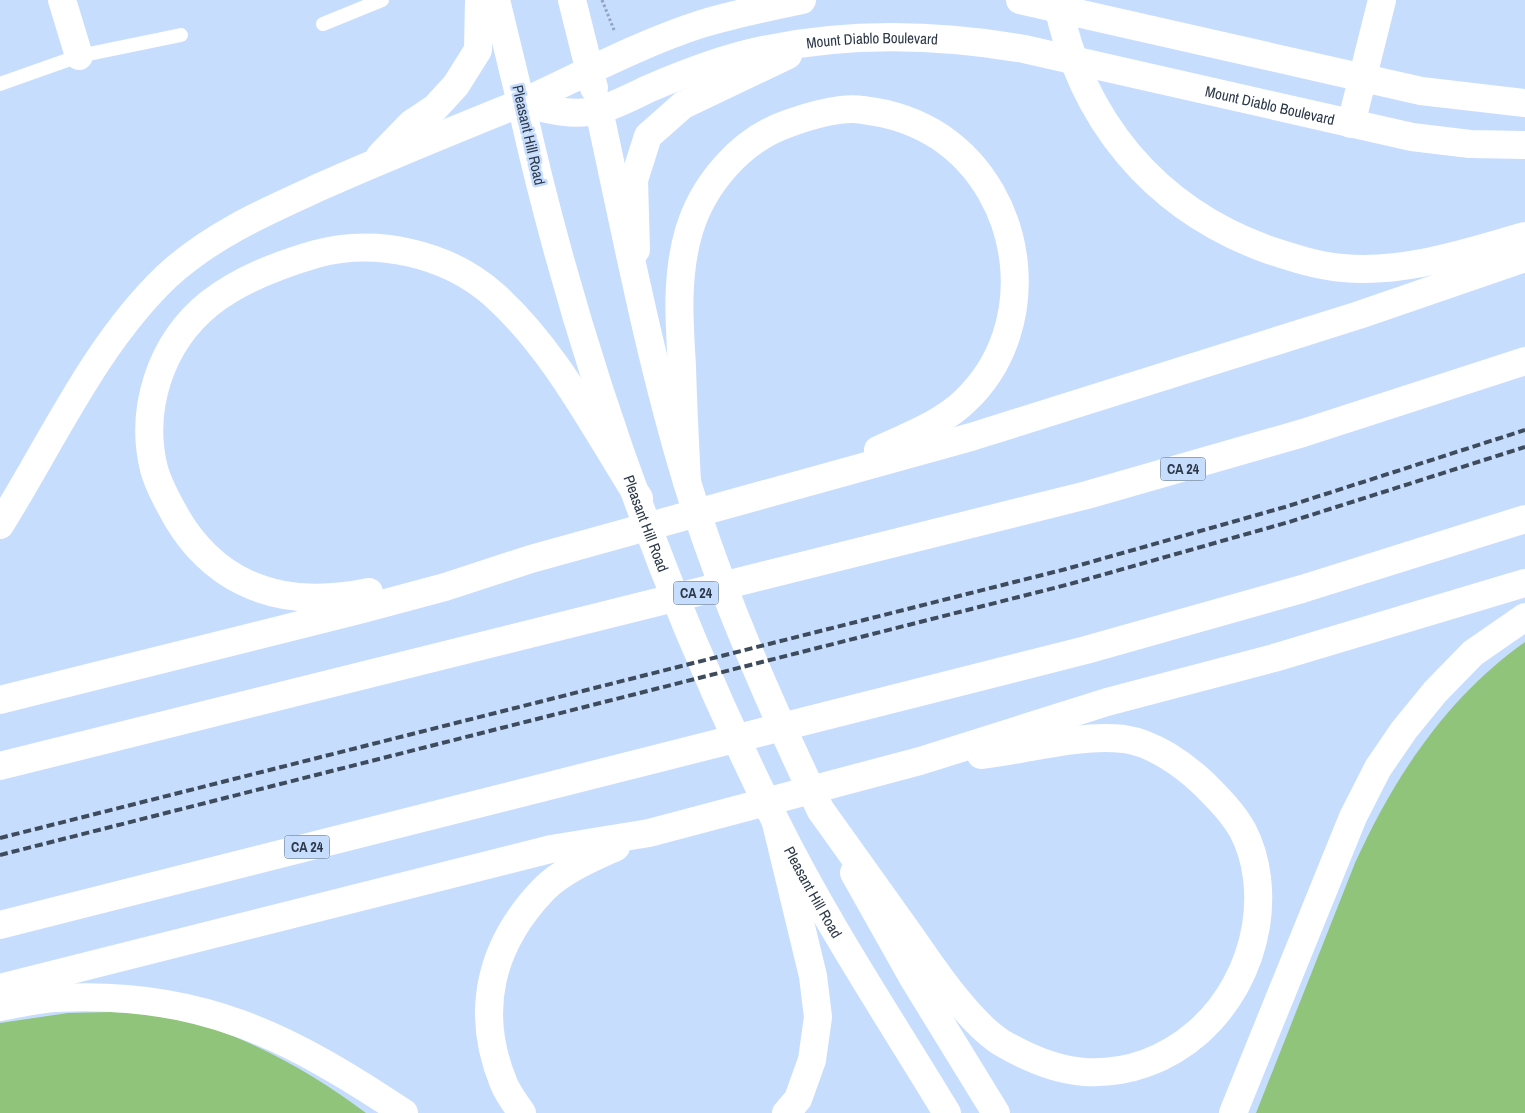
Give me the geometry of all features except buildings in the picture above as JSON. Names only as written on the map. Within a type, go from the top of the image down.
[{"type":"main road","points":[[62,0],[79,56]]},
{"type":"main road","points":[[371,164],[412,124],[434,108],[456,85],[478,50],[479,0]]},
{"type":"main road","name":"Pleasant Hill Road","points":[[496,0],[535,167],[576,310],[639,498],[697,648],[776,823],[829,918],[948,1113]]},
{"type":"main road","points":[[572,0],[599,110],[636,281],[687,482],[748,647],[781,726],[822,812],[908,969],[996,1113]]},
{"type":"main road","points":[[0,525],[96,366],[129,320],[166,278],[211,242],[254,218],[371,164],[521,102],[649,44],[700,25],[752,10],[802,0]]},
{"type":"main road","points":[[1020,0],[1092,14],[1362,79],[1421,91],[1525,103]]},
{"type":"main road","points":[[1056,0],[1070,54],[1085,90],[1108,128],[1139,168],[1175,200],[1211,225],[1249,242],[1296,259],[1343,268],[1389,267],[1442,259],[1525,236]]},
{"type":"main road","points":[[1351,124],[1382,0]]},
{"type":"main road","name":"Mount Diablo Boulevard","points":[[521,102],[556,112],[599,110],[717,62],[762,50],[814,42],[916,37],[970,40],[1024,49],[1351,124],[1422,138],[1470,144],[1525,145]]},
{"type":"main road","points":[[636,281],[634,180],[648,136],[683,105],[814,42]]},
{"type":"main road","points":[[687,482],[679,309],[681,265],[690,228],[708,192],[731,159],[769,130],[814,114],[860,109],[905,120],[940,138],[971,165],[996,199],[1012,244],[1016,277],[1012,321],[995,364],[966,400],[927,427],[808,483]]},
{"type":"main road","points":[[531,559],[358,594],[317,599],[278,595],[242,582],[213,562],[188,537],[168,502],[154,470],[149,432],[152,395],[164,360],[183,331],[209,304],[244,281],[287,262],[332,250],[378,248],[420,254],[458,269],[493,294],[521,324],[552,361],[639,498]]},
{"type":"main road","points":[[0,700],[445,587],[531,559],[808,483],[1073,406],[1359,315],[1525,258]]},
{"type":"main road","name":"CA 24","points":[[0,766],[988,521],[1195,465],[1525,362]]},
{"type":"main road","name":"CA 24","points":[[0,925],[892,700],[1193,621],[1409,557],[1525,519]]},
{"type":"main road","points":[[0,988],[551,848],[649,833],[920,761],[1107,702],[1274,658],[1525,583]]},
{"type":"main road","points":[[1233,1113],[1353,817],[1378,768],[1435,692],[1472,653],[1525,617]]},
{"type":"main road","points":[[822,812],[943,981],[968,1011],[1000,1042],[1039,1062],[1084,1072],[1130,1068],[1172,1052],[1210,1023],[1236,988],[1252,950],[1259,905],[1255,866],[1243,832],[1221,801],[1194,775],[1163,753],[1126,740],[1082,738],[1013,751],[920,761]]},
{"type":"main road","points":[[776,823],[813,976],[818,1018],[812,1060],[798,1099],[786,1113]]},
{"type":"main road","points":[[522,1113],[504,1086],[491,1045],[488,1005],[495,964],[514,926],[545,888],[582,863],[649,833]]},
{"type":"main road","points":[[0,1007],[54,998],[104,996],[154,1001],[203,1010],[249,1026],[295,1046],[344,1072],[404,1113]]},
{"type":"lane","points":[[324,24],[382,0]]},
{"type":"lane","points":[[0,84],[79,56],[181,34]]},
{"type":"green space","points":[[1525,642],[1525,1113],[1256,1113],[1355,863],[1387,800],[1425,741],[1447,713],[1497,664]]},
{"type":"green space","points":[[112,1012],[158,1015],[213,1029],[240,1039],[294,1066],[366,1113],[0,1113],[0,1023],[68,1013]]},
{"type":"railway","points":[[0,838],[1066,569],[1285,507],[1525,430]]},
{"type":"railway","points":[[0,855],[1070,584],[1289,522],[1525,447]]}]
